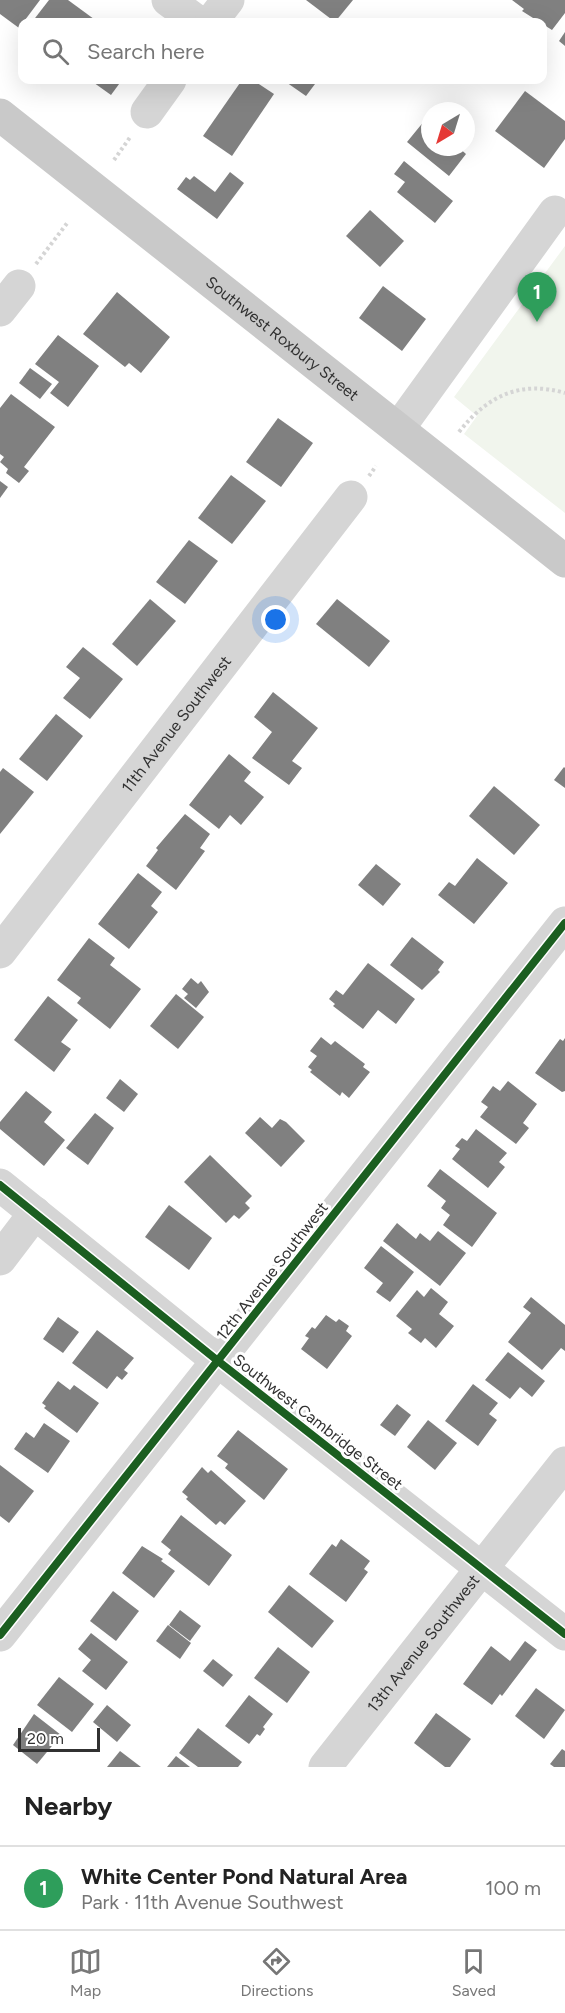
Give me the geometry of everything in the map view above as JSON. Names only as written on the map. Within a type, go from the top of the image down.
[{"type":"main road","name":"Southwest Roxbury Street","points":[[0,115],[565,561]]},
{"type":"street","points":[[168,0],[193,18]]},
{"type":"street","points":[[214,18],[228,0]]},
{"type":"street","points":[[142,120],[167,84]]},
{"type":"street","points":[[398,429],[555,212]]},
{"type":"street","name":"11th Avenue Southwest","points":[[0,952],[351,497]]},
{"type":"street","name":"12th Avenue Southwest","points":[[0,1635],[565,923]]},
{"type":"street","name":"Southwest Cambridge Street","points":[[0,1185],[218,1361],[565,1634]]},
{"type":"street","points":[[0,1259],[35,1213]]},
{"type":"street","name":"13th Avenue Southwest","points":[[325,1767],[565,1463]]},
{"type":"path","points":[[114,160],[142,120]]},
{"type":"path","points":[[40,258],[68,222]]},
{"type":"path","points":[[459,432],[474,412],[511,392],[531,388],[565,393]]},
{"type":"shaded area","points":[[565,246],[565,513],[464,434],[477,416],[454,397]]},
{"type":"building","points":[[0,0],[40,0],[26,18],[18,18],[18,27],[0,14]]},
{"type":"building","points":[[49,0],[68,0],[93,18],[35,18]]},
{"type":"building","points":[[306,0],[353,0],[338,18],[330,18]]},
{"type":"building","points":[[512,0],[565,0],[565,13],[552,30],[547,27],[547,18],[533,18],[522,11],[524,9]]},
{"type":"building","points":[[565,32],[565,46],[559,41]]},
{"type":"building","points":[[96,84],[119,84],[111,95]]},
{"type":"building","points":[[239,84],[259,84],[274,94],[232,156],[203,136]]},
{"type":"building","points":[[289,84],[315,84],[306,96]]},
{"type":"building","points":[[525,91],[565,121],[565,139],[544,168],[495,131]]},
{"type":"building","points":[[421,125],[421,153],[407,142]]},
{"type":"building","points":[[424,156],[464,156],[449,176]]},
{"type":"building","points":[[404,161],[453,201],[435,223],[397,192],[405,182],[394,174]]},
{"type":"building","points":[[230,172],[244,183],[217,219],[177,189],[186,177],[190,180],[194,176],[215,192]]},
{"type":"building","points":[[370,210],[404,241],[380,267],[346,236]]},
{"type":"building","points":[[383,286],[426,319],[402,351],[359,318]]},
{"type":"building","points":[[117,292],[170,337],[141,373],[129,363],[125,367],[83,334]]},
{"type":"building","points":[[58,335],[99,366],[68,407],[50,393],[59,382],[35,364]]},
{"type":"building","points":[[30,368],[52,384],[40,399],[19,383]]},
{"type":"building","points":[[11,394],[55,427],[24,467],[29,471],[19,483],[6,473],[8,469],[0,462],[4,457],[0,454],[0,408]]},
{"type":"building","points":[[278,418],[313,443],[281,487],[246,462]]},
{"type":"building","points":[[231,475],[266,501],[232,544],[198,518]]},
{"type":"building","points":[[0,481],[8,487],[0,498]]},
{"type":"building","points":[[189,540],[218,561],[185,604],[156,582]]},
{"type":"building","points":[[150,599],[176,621],[137,666],[112,644]]},
{"type":"building","points":[[337,599],[390,641],[369,667],[316,624]]},
{"type":"building","points":[[83,647],[123,679],[90,719],[63,698],[80,678],[66,667]]},
{"type":"building","points":[[273,692],[318,728],[292,761],[302,768],[289,785],[252,758],[272,732],[254,717]]},
{"type":"building","points":[[56,714],[83,736],[47,781],[19,759]]},
{"type":"building","points":[[229,754],[251,772],[244,781],[264,797],[241,825],[230,815],[219,829],[189,805]]},
{"type":"building","points":[[3,768],[34,792],[0,834],[0,772]]},
{"type":"building","points":[[565,768],[565,788],[554,780]]},
{"type":"building","points":[[494,786],[540,825],[514,855],[469,816]]},
{"type":"building","points":[[185,814],[210,834],[200,848],[205,851],[176,890],[146,866],[158,850],[156,848]]},
{"type":"building","points":[[477,858],[508,883],[474,924],[438,895],[449,882],[455,886]]},
{"type":"building","points":[[376,864],[401,884],[383,906],[358,885]]},
{"type":"building","points":[[138,873],[162,892],[151,906],[158,912],[129,949],[98,924]]},
{"type":"building","points":[[412,937],[444,962],[438,970],[440,972],[422,990],[390,965]]},
{"type":"building","points":[[89,938],[115,958],[110,965],[141,989],[110,1029],[77,1003],[81,998],[57,980]]},
{"type":"building","points":[[368,963],[415,999],[396,1024],[378,1010],[363,1029],[333,1006],[335,1004],[329,999],[336,990],[343,995]]},
{"type":"building","points":[[191,978],[198,984],[201,981],[209,992],[196,1008],[184,998],[188,994],[182,989]]},
{"type":"building","points":[[176,994],[204,1017],[178,1049],[150,1026]]},
{"type":"building","points":[[48,996],[78,1020],[61,1042],[71,1049],[54,1072],[14,1040]]},
{"type":"building","points":[[321,1037],[331,1045],[335,1041],[365,1064],[363,1067],[370,1072],[349,1098],[342,1092],[340,1096],[310,1072],[312,1070],[308,1067],[317,1056],[310,1051]]},
{"type":"building","points":[[565,1038],[565,1091],[562,1092],[535,1073],[560,1039],[563,1041]]},
{"type":"building","points":[[120,1079],[138,1094],[124,1112],[106,1098]]},
{"type":"building","points":[[508,1081],[537,1104],[523,1123],[529,1128],[516,1144],[480,1117],[488,1107],[481,1102],[493,1086],[500,1091]]},
{"type":"building","points":[[26,1091],[52,1112],[44,1122],[65,1140],[44,1166],[0,1129],[0,1122]]},
{"type":"building","points":[[95,1113],[114,1128],[88,1165],[66,1148]]},
{"type":"building","points":[[260,1117],[272,1128],[280,1119],[286,1122],[305,1141],[281,1167],[245,1133]]},
{"type":"building","points":[[476,1129],[507,1153],[499,1162],[505,1167],[488,1188],[452,1159],[460,1149],[455,1146],[462,1138],[467,1141]]},
{"type":"building","points":[[210,1155],[252,1196],[245,1203],[250,1208],[239,1219],[234,1215],[226,1223],[184,1182]]},
{"type":"building","points":[[440,1169],[497,1213],[472,1247],[443,1225],[450,1215],[441,1208],[446,1201],[427,1186]]},
{"type":"building","points":[[169,1205],[212,1238],[189,1270],[145,1237]]},
{"type":"building","points":[[397,1223],[416,1239],[420,1233],[430,1241],[438,1231],[466,1253],[440,1286],[383,1241]]},
{"type":"building","points":[[381,1246],[414,1272],[390,1302],[376,1292],[383,1283],[364,1268]]},
{"type":"building","points":[[431,1288],[448,1302],[439,1314],[454,1326],[436,1348],[425,1338],[421,1343],[408,1333],[412,1329],[396,1316],[417,1290],[424,1297]]},
{"type":"building","points":[[531,1297],[565,1325],[565,1351],[561,1348],[542,1370],[508,1342],[531,1313],[523,1307]]},
{"type":"building","points":[[326,1315],[336,1322],[339,1319],[349,1326],[346,1331],[352,1336],[327,1369],[301,1349],[309,1338],[305,1336],[312,1327],[315,1329]]},
{"type":"building","points":[[58,1317],[79,1332],[63,1353],[43,1339]]},
{"type":"building","points":[[97,1330],[134,1358],[124,1370],[128,1373],[122,1380],[117,1376],[107,1389],[72,1363]]},
{"type":"building","points":[[508,1352],[545,1381],[532,1397],[520,1387],[510,1399],[485,1380]]},
{"type":"building","points":[[58,1381],[70,1390],[74,1385],[99,1403],[77,1433],[44,1408],[46,1406],[42,1403]]},
{"type":"building","points":[[473,1384],[498,1403],[489,1414],[497,1420],[478,1446],[445,1421]]},
{"type":"building","points":[[397,1404],[411,1415],[395,1436],[380,1425]]},
{"type":"building","points":[[428,1420],[457,1443],[435,1470],[407,1447]]},
{"type":"building","points":[[44,1423],[70,1441],[48,1473],[14,1449],[26,1432],[34,1438]]},
{"type":"building","points":[[238,1430],[288,1469],[264,1500],[225,1468],[228,1464],[217,1456]]},
{"type":"building","points":[[0,1465],[34,1491],[9,1523],[0,1516]]},
{"type":"building","points":[[202,1467],[208,1473],[211,1470],[246,1501],[225,1525],[220,1521],[216,1525],[186,1499],[188,1497],[182,1492]]},
{"type":"building","points":[[181,1515],[232,1555],[209,1586],[168,1554],[171,1550],[161,1542]]},
{"type":"building","points":[[341,1539],[370,1561],[364,1569],[368,1572],[346,1602],[309,1574],[332,1544],[336,1547]]},
{"type":"building","points":[[142,1546],[163,1559],[161,1561],[175,1571],[154,1598],[122,1573]]},
{"type":"building","points":[[289,1585],[334,1621],[312,1648],[268,1612]]},
{"type":"building","points":[[113,1591],[139,1611],[116,1641],[90,1621]]},
{"type":"building","points":[[180,1610],[201,1626],[190,1641],[169,1625]]},
{"type":"building","points":[[168,1625],[191,1643],[180,1659],[156,1641]]},
{"type":"building","points":[[91,1633],[128,1662],[106,1690],[82,1671],[91,1660],[78,1649]]},
{"type":"building","points":[[525,1641],[537,1650],[502,1696],[500,1694],[492,1705],[463,1684],[491,1646],[510,1661]]},
{"type":"building","points":[[278,1647],[310,1672],[287,1703],[254,1678]]},
{"type":"building","points":[[213,1659],[233,1675],[223,1687],[203,1671]]},
{"type":"building","points":[[59,1677],[94,1704],[72,1732],[37,1705]]},
{"type":"building","points":[[536,1688],[565,1710],[544,1739],[515,1716]]},
{"type":"building","points":[[249,1695],[273,1714],[263,1727],[265,1729],[260,1736],[257,1734],[249,1744],[225,1726]]},
{"type":"building","points":[[107,1705],[131,1725],[117,1742],[93,1722]]},
{"type":"building","points":[[436,1713],[471,1739],[450,1767],[445,1767],[414,1743]]},
{"type":"building","points":[[34,1714],[61,1735],[37,1764],[13,1745]]},
{"type":"building","points":[[198,1728],[242,1762],[238,1767],[198,1767],[179,1753]]},
{"type":"building","points":[[562,1749],[565,1751],[565,1767],[554,1767],[550,1764]]},
{"type":"building","points":[[120,1751],[141,1767],[107,1767]]},
{"type":"building","points":[[176,1756],[190,1767],[167,1767]]},
{"type":"cycle path","points":[[0,1635],[565,923]]},
{"type":"cycle path","points":[[0,1185],[218,1361],[565,1634]]},
{"type":"place","name":"White Center Pond Natural Area","points":[[537,322]]}]
